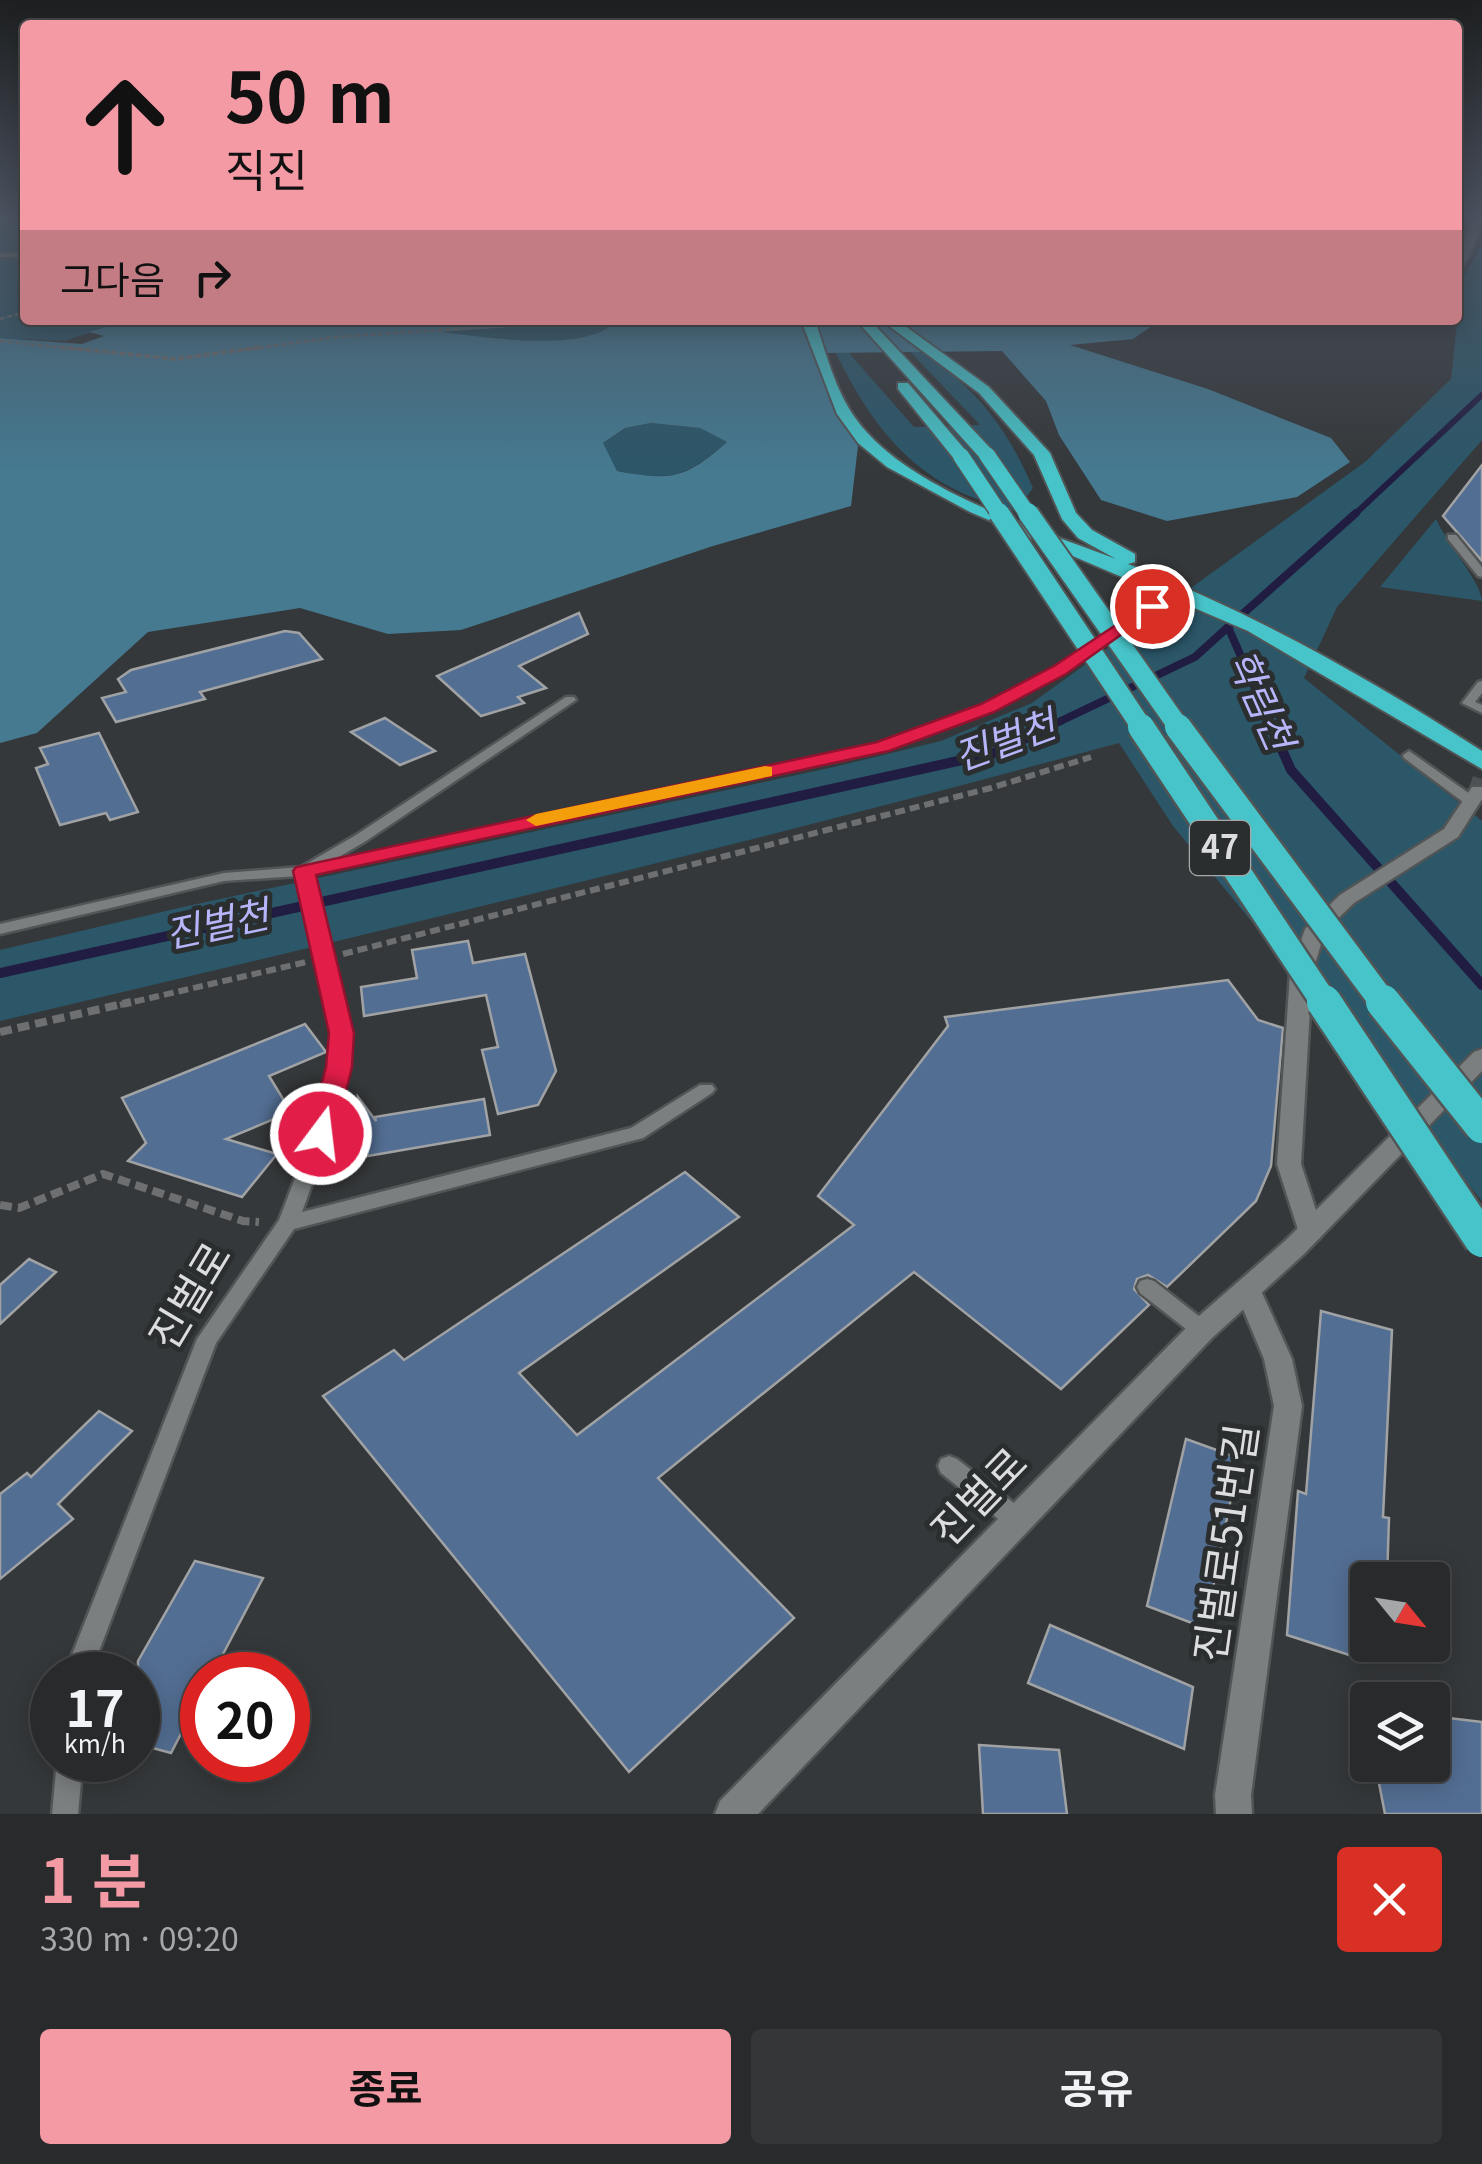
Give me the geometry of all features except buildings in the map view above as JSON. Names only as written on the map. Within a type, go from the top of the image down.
[{"type":"highway","points":[[810,325],[851,424],[894,465],[1051,542],[1216,608]]},
{"type":"highway","points":[[895,325],[984,390],[1011,418],[1042,453],[1068,515],[1086,534],[1216,608],[1360,681],[1482,762]]},
{"type":"highway","name":"47","points":[[858,326],[974,455],[1379,1000],[1482,1126]]},
{"type":"highway","name":"47","points":[[858,326],[923,381],[974,455],[1482,1240]]},
{"type":"street","points":[[1302,1240],[1289,1164],[1302,974],[1315,928],[1347,899],[1451,833],[1475,796]]},
{"type":"street","name":"진벌로","points":[[733,1814],[1202,1330],[1302,1240],[1482,1057]]},
{"type":"street","name":"진벌로51번길","points":[[1234,1814],[1233,1795],[1288,1406],[1278,1358],[1248,1290]]},
{"type":"lane","points":[[1452,537],[1482,574]]},
{"type":"lane","points":[[0,928],[224,877],[304,871],[882,747],[987,708],[1060,670],[1152,606]]},
{"type":"lane","points":[[1482,684],[1468,703],[1482,709]]},
{"type":"lane","points":[[304,871],[570,700]]},
{"type":"lane","points":[[1409,755],[1475,796]]},
{"type":"lane","name":"진벌로","points":[[86,1652],[207,1339],[288,1223],[321,1134],[339,1067],[341,1033],[304,871]]},
{"type":"lane","points":[[288,1223],[638,1133],[706,1089]]},
{"type":"lane","points":[[1147,1287],[1202,1330]]},
{"type":"lane","points":[[949,1466],[1020,1522]]},
{"type":"lane","points":[[65,1814],[68,1782]]},
{"type":"path","points":[[0,342],[176,359],[350,336],[505,325]]},
{"type":"path","points":[[0,1032],[326,958],[973,793],[1091,757]]},
{"type":"path","points":[[0,1205],[19,1208],[103,1174],[244,1221],[288,1223]]},
{"type":"shaded area","points":[[0,304],[20,304],[20,325],[114,325],[64,341],[0,338]]},
{"type":"shaded area","points":[[1462,304],[1482,304],[1482,440],[1337,607],[1304,678],[1482,821],[1482,1201],[1173,826],[1119,743],[701,852],[0,1021],[0,950],[834,767],[941,741],[1032,703],[1365,462],[1451,379],[1457,325],[1462,325]]},
{"type":"shaded area","points":[[113,325],[517,325],[442,332],[532,341],[580,338],[610,325],[1154,325],[1133,339],[1070,345],[1208,389],[1331,438],[1350,462],[1297,497],[1167,521],[1101,500],[1059,435],[1046,401],[1002,351],[825,353],[833,404],[858,446],[851,506],[713,546],[461,630],[388,634],[300,608],[148,632],[37,733],[0,743],[0,338],[82,344],[104,336],[89,332]],"holes":[[[651,423],[700,428],[727,442],[700,464],[665,476],[617,471],[603,443],[625,428]]]},
{"type":"shaded area","points":[[611,325],[599,333],[556,341],[435,333]]},
{"type":"shaded area","points":[[822,325],[914,427],[980,425],[885,325],[951,374],[988,410],[1019,458],[1033,488],[1016,512],[958,491],[910,459],[874,418]]},
{"type":"shaded area","points":[[651,423],[700,428],[727,442],[700,463],[677,474],[651,476],[617,471],[602,444],[625,428]]},
{"type":"shaded area","points":[[1436,519],[1476,584],[1482,601],[1380,587]]},
{"type":"waterway","name":"학림천","points":[[1353,516],[1482,395]]},
{"type":"waterway","name":"학림천","points":[[1228,627],[1356,513]]},
{"type":"waterway","name":"진벌천","points":[[1044,729],[1195,657],[1228,627]]},
{"type":"waterway","name":"학림천","points":[[1228,627],[1273,729]]},
{"type":"waterway","name":"진벌천","points":[[0,973],[994,753],[1049,727]]},
{"type":"waterway","name":"학림천","points":[[1272,727],[1291,770],[1482,985]]},
{"type":"tunnel","points":[[1478,791],[1482,779]]},
{"type":"slow traffic","points":[[536,820],[765,772]]},
{"type":"route","points":[[321,1134],[339,1067],[341,1033],[304,871],[882,747],[987,708],[1060,670],[1152,606]]}]
